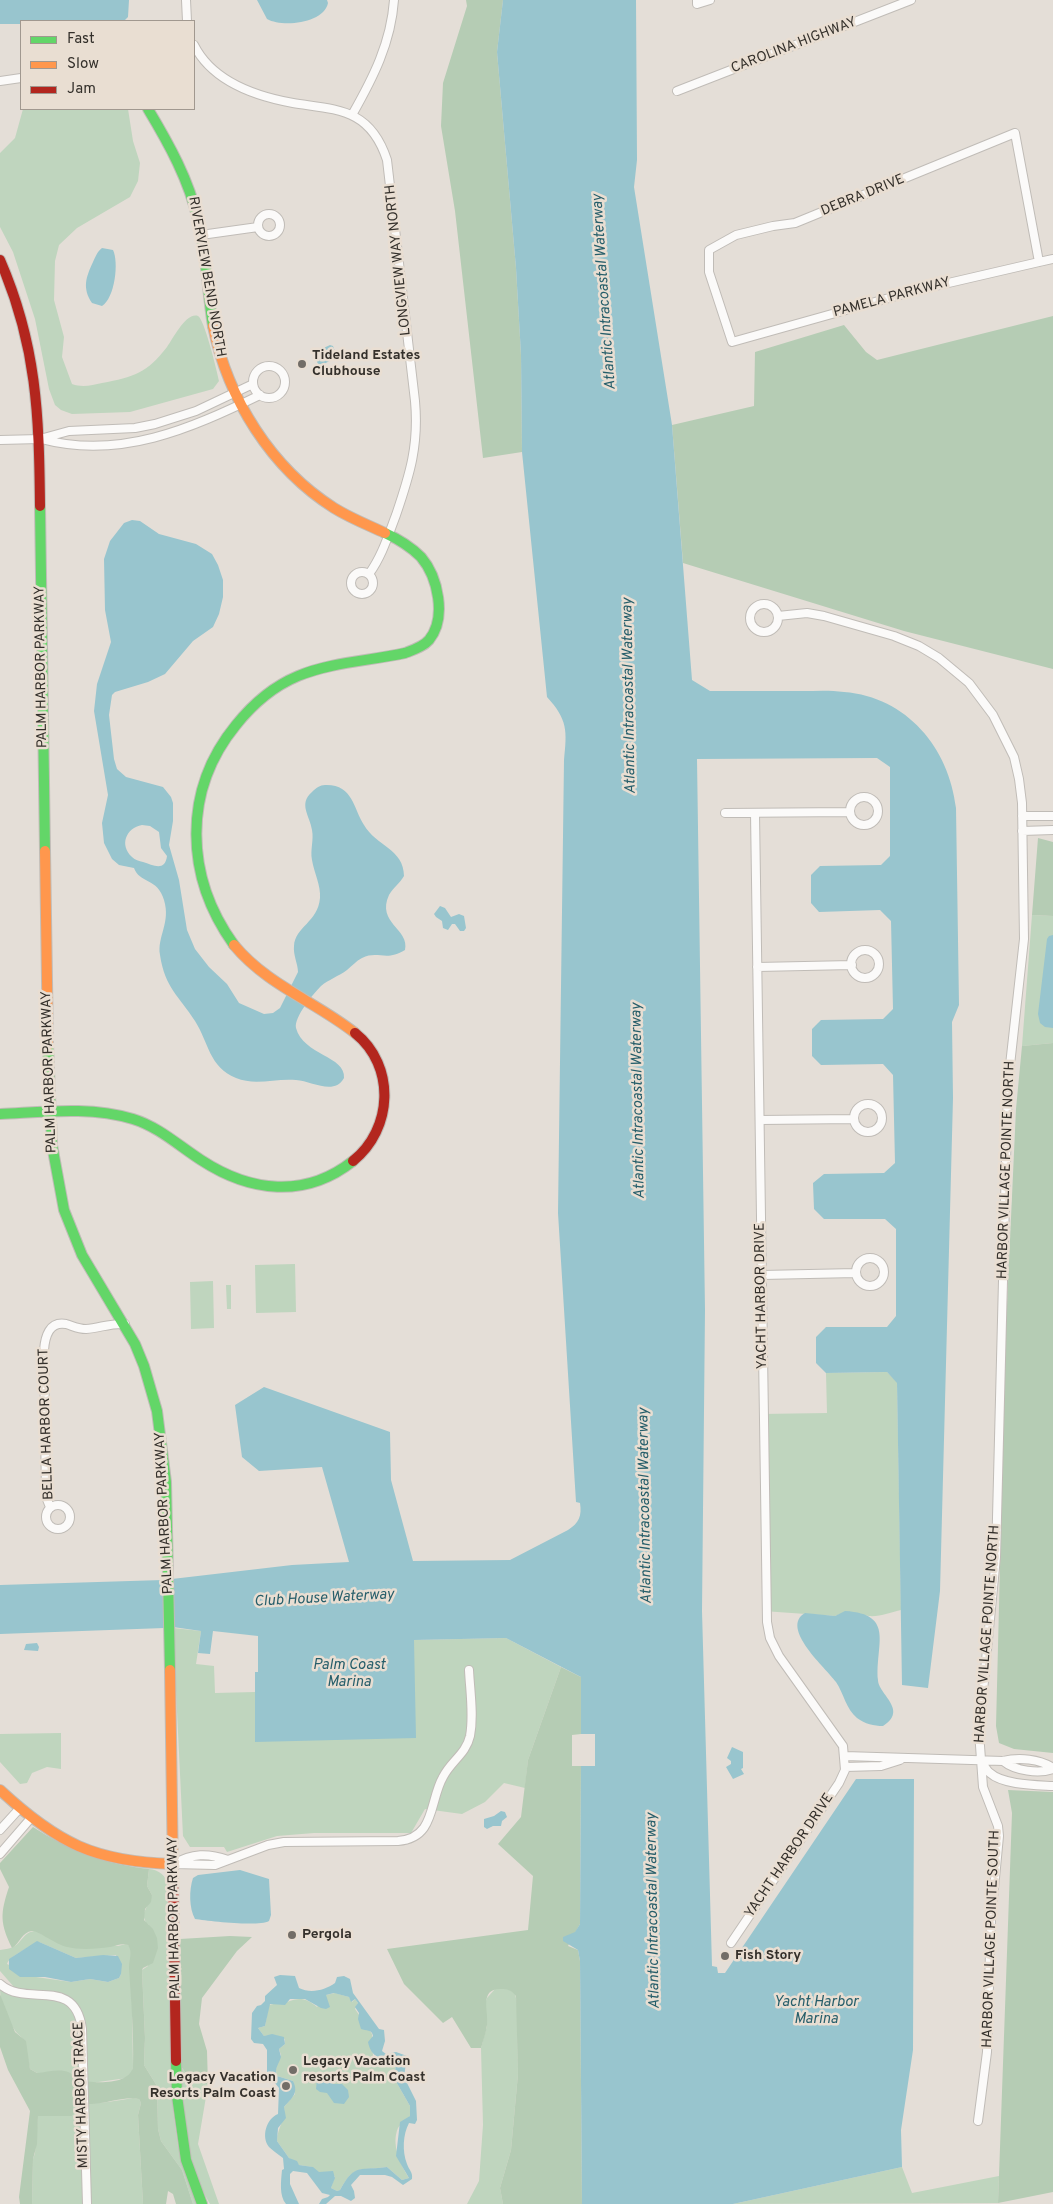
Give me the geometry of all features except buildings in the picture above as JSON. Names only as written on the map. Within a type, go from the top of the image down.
[{"type":"street","points":[[186,0],[187,20]]},
{"type":"street","points":[[352,115],[384,52],[390,30],[394,0]]},
{"type":"street","points":[[697,2],[710,0]]},
{"type":"street","name":"CAROLINA HIGHWAY","points":[[677,91],[911,0]]},
{"type":"street","name":"LONGVIEW WAY NORTH","points":[[195,47],[213,71],[243,87],[271,98],[333,108],[352,115],[366,126],[378,141],[385,154],[389,167],[416,409],[417,435],[414,460],[389,534],[382,554],[369,574]]},
{"type":"street","points":[[0,82],[20,78]]},
{"type":"street","name":"RIVERVIEW BEND NORTH","points":[[0,1114],[99,1113],[134,1119],[162,1134],[223,1173],[252,1185],[271,1188],[291,1187],[324,1179],[351,1164],[370,1144],[383,1118],[385,1097],[382,1074],[369,1046],[354,1031],[274,982],[251,964],[232,942],[212,911],[204,890],[197,856],[196,832],[206,775],[214,754],[230,730],[250,707],[272,689],[316,669],[410,651],[423,646],[430,639],[438,613],[436,590],[432,574],[418,552],[389,534],[339,510],[304,485],[274,454],[240,405],[233,393],[215,339],[197,216],[186,178],[149,110]]},
{"type":"street","name":"DEBRA DRIVE","points":[[732,342],[710,272],[709,250],[736,235],[773,226],[796,223],[1015,134],[1039,262]]},
{"type":"street","points":[[200,235],[258,227]]},
{"type":"street","name":"PAMELA PARKWAY","points":[[732,342],[914,291],[1053,258]]},
{"type":"street","name":"PALM HARBOR PARKWAY","points":[[0,260],[16,300],[29,348],[36,389],[40,439],[49,1113],[54,1165],[69,1225],[81,1254],[125,1324],[148,1377],[161,1429],[165,1464],[170,1641],[177,2096],[186,2160],[203,2204]]},
{"type":"street","points":[[267,366],[278,368],[284,376],[285,386],[280,395],[270,399],[260,395],[253,384],[256,373],[267,366]]},
{"type":"street","points":[[0,440],[40,439],[69,431],[155,424],[196,411],[253,384]]},
{"type":"street","points":[[40,439],[67,446],[137,442],[176,433],[202,423],[260,395]]},
{"type":"street","points":[[98,429],[98,445]]},
{"type":"street","name":"HARBOR VILLAGE POINTE NORTH","points":[[778,616],[815,614],[894,636],[924,649],[950,666],[969,683],[987,704],[1004,734],[1014,757],[1019,779],[1022,816],[1024,939],[1008,1083],[996,1556],[980,1722],[980,1759]]},
{"type":"street","points":[[725,813],[850,812]]},
{"type":"street","name":"YACHT HARBOR DRIVE","points":[[730,1943],[839,1784],[845,1767],[845,1756],[841,1743],[779,1656],[767,1627],[756,813]]},
{"type":"street","points":[[1022,816],[1053,816]]},
{"type":"street","points":[[1022,831],[1053,830]]},
{"type":"street","points":[[757,967],[852,965]]},
{"type":"street","points":[[760,1120],[854,1119]]},
{"type":"street","points":[[762,1274],[856,1273]]},
{"type":"street","name":"BELLA HARBOR COURT","points":[[50,1507],[46,1499],[44,1350],[46,1335],[52,1327],[62,1324],[83,1329],[109,1324],[125,1324]]},
{"type":"street","points":[[0,1790],[31,1818],[60,1838],[100,1855],[128,1861],[215,1865],[268,1845],[284,1842],[398,1841],[411,1838],[430,1818],[443,1776],[468,1744],[471,1728],[469,1670]]},
{"type":"street","points":[[845,1756],[1003,1761],[1012,1759],[1044,1762],[1051,1769]]},
{"type":"street","points":[[845,1767],[880,1766],[904,1759]]},
{"type":"street","points":[[980,1759],[994,1776],[1020,1783],[1049,1786],[1051,1769]]},
{"type":"street","name":"HARBOR VILLAGE POINTE SOUTH","points":[[978,2121],[987,2052],[991,1920],[999,1836],[998,1826],[984,1792],[980,1759]]},
{"type":"street","points":[[1003,1761],[1010,1766],[1022,1769],[1051,1769]]},
{"type":"street","points":[[1020,1783],[1022,1769]]},
{"type":"street","points":[[0,1830],[20,1808]]},
{"type":"street","points":[[0,1854],[31,1818]]},
{"type":"street","name":"MISTY HARBOR TRACE","points":[[0,1984],[17,1993],[48,1994],[60,1997],[70,2003],[79,2016],[82,2029],[87,2204]]},
{"type":"green space","points":[[466,0],[503,0],[497,52],[516,268],[521,355],[522,452],[483,458],[455,211],[441,126],[443,83],[467,6]]},
{"type":"green space","points":[[23,110],[128,110],[133,141],[140,163],[138,181],[130,197],[77,228],[59,245],[55,261],[54,300],[64,337],[62,357],[72,384],[80,386],[91,385],[131,376],[139,372],[160,356],[184,322],[193,316],[198,316],[207,335],[219,381],[213,389],[130,412],[72,414],[61,410],[55,405],[49,389],[35,319],[13,252],[0,227],[0,153],[15,138]]},
{"type":"green space","points":[[1053,316],[1053,669],[904,631],[683,563],[672,425],[754,406],[755,352],[844,325],[866,352],[877,360]]},
{"type":"green space","points":[[1038,838],[1053,842],[1053,916],[1032,915]]},
{"type":"green space","points":[[1032,915],[1053,916],[1053,1043],[1022,1046]]},
{"type":"green space","points":[[1053,1043],[1053,1753],[1014,1749],[999,1743],[996,1726],[1006,1327],[1016,1109],[1022,1046]]},
{"type":"green space","points":[[295,1264],[296,1312],[256,1313],[255,1265]]},
{"type":"green space","points":[[213,1281],[214,1328],[191,1329],[190,1282]]},
{"type":"green space","points":[[226,1285],[231,1285],[231,1309],[227,1309]]},
{"type":"green space","points":[[887,1372],[897,1382],[901,1610],[873,1616],[852,1613],[835,1616],[763,1611],[761,1414],[827,1413],[826,1373]]},
{"type":"green space","points":[[173,1628],[201,1631],[196,1664],[214,1666],[215,1693],[255,1692],[256,1742],[414,1640],[506,1638],[561,1667],[528,1760],[525,1788],[504,1783],[485,1802],[462,1814],[425,1809],[411,1833],[314,1833],[277,1836],[227,1852],[224,1847],[190,1847],[183,1836]]},
{"type":"green space","points":[[561,1667],[581,1677],[581,1734],[572,1735],[572,1766],[581,1766],[580,1924],[568,1946],[578,1950],[580,1961],[582,2204],[503,2204],[500,2188],[511,2150],[518,2074],[516,1996],[511,1991],[505,1989],[495,1989],[490,1992],[486,2001],[487,2025],[481,2048],[471,2048],[452,2017],[443,2023],[404,1984],[387,1949],[528,1930],[533,1876],[498,1844],[521,1817],[528,1760]]},
{"type":"green space","points":[[61,1733],[61,1769],[47,1767],[32,1773],[27,1783],[20,1784],[0,1762],[0,1734]]},
{"type":"green space","points":[[1008,1790],[1053,1792],[1053,2192],[998,2203],[1012,1813]]},
{"type":"green space","points":[[33,1827],[74,1850],[118,1864],[149,1869],[147,1886],[152,1895],[151,1902],[145,1909],[144,1920],[153,1929],[157,1938],[158,1948],[153,1963],[142,1970],[145,2038],[144,2065],[157,2086],[158,2129],[161,2141],[182,2170],[193,2204],[176,2204],[173,2194],[168,2191],[166,2204],[143,2204],[138,2115],[141,2103],[139,2099],[133,2098],[97,2104],[75,2103],[72,2116],[38,2116],[37,2144],[33,2159],[32,2204],[20,2204],[19,2197],[30,2111],[8,2070],[0,2047],[0,1994],[15,2032],[26,2041],[30,2069],[37,2073],[59,2070],[69,2072],[77,2080],[110,2082],[125,2077],[133,2067],[129,1968],[131,1953],[128,1945],[121,1944],[94,1949],[72,1948],[63,1946],[32,1931],[26,1933],[12,1948],[5,1932],[3,1912],[9,1887],[0,1869],[0,1863]]},
{"type":"green space","points":[[149,1869],[162,1874],[168,1886],[173,2110],[178,2146],[198,2204],[193,2204],[182,2170],[161,2141],[158,2129],[157,2086],[144,2065],[145,2038],[142,1970],[148,1966],[149,1925],[146,1923],[143,1915],[152,1895],[147,1886]]},
{"type":"green space","points":[[32,1931],[118,1946],[126,1944],[131,1947],[133,2067],[132,2072],[127,2078],[91,2083],[37,2073],[30,2069],[24,2042],[9,2020],[1,1999],[0,1989],[14,1987],[0,1971],[0,1950],[13,1947]],"holes":[[[39,1942],[76,1958],[116,1955],[121,1974],[119,1978],[108,1982],[90,1979],[71,1982],[36,1977],[7,1964],[16,1954]]]},
{"type":"green space","points":[[230,1936],[252,1937],[237,1951],[202,1998],[199,2024],[207,2051],[208,2085],[188,2077],[181,2066],[180,1939]]},
{"type":"green space","points":[[495,1989],[508,1989],[515,1993],[517,2004],[518,2074],[511,2150],[500,2188],[503,2204],[467,2204],[479,2181],[483,2125],[481,2048],[487,2026],[485,2004],[487,1998]]},
{"type":"green space","points":[[335,1993],[349,1997],[352,2002],[355,1999],[358,2003],[355,2009],[372,2034],[373,2056],[396,2065],[394,2078],[410,2106],[410,2116],[398,2128],[396,2147],[402,2167],[409,2178],[402,2180],[387,2167],[359,2170],[350,2176],[340,2190],[337,2191],[331,2188],[335,2176],[317,2172],[312,2167],[299,2165],[289,2158],[277,2141],[284,2116],[284,2107],[295,2094],[293,2081],[277,2076],[276,2073],[281,2055],[279,2049],[285,2044],[285,2039],[275,2035],[264,2036],[258,2028],[265,2026],[269,2005],[299,1999],[306,2000],[317,2007],[326,1995]]},
{"type":"green space","points":[[181,2066],[189,2076],[208,2085],[198,2144],[219,2204],[210,2204],[195,2172],[184,2119]]},
{"type":"green space","points":[[133,2098],[139,2099],[141,2103],[138,2115],[143,2204],[32,2204],[33,2159],[38,2116],[72,2116],[75,2103],[97,2103]]},
{"type":"green space","points":[[902,2167],[912,2193],[999,2176],[998,2203],[733,2204]]},
{"type":"water","points":[[0,0],[129,0],[128,17],[125,20],[20,20],[20,24],[0,24]]},
{"type":"water","points":[[257,0],[327,0],[328,3],[325,10],[311,19],[302,22],[283,23],[267,19]]},
{"type":"water","points":[[503,0],[636,0],[637,160],[634,187],[672,425],[692,680],[710,691],[834,691],[867,696],[887,704],[905,715],[921,729],[934,746],[952,786],[956,808],[959,1005],[952,1022],[953,1098],[940,1591],[928,1688],[902,1685],[897,1383],[887,1372],[826,1373],[816,1363],[816,1337],[826,1327],[887,1327],[896,1316],[896,1229],[885,1219],[824,1219],[814,1209],[813,1183],[824,1174],[884,1173],[895,1163],[893,1075],[883,1064],[821,1065],[812,1056],[812,1029],[821,1020],[883,1019],[893,1009],[891,921],[880,910],[819,912],[811,903],[811,875],[820,866],[881,865],[890,856],[890,767],[877,758],[697,759],[705,1310],[702,1611],[712,1966],[717,1967],[718,1973],[725,1973],[856,1779],[914,1779],[913,2050],[901,2130],[902,2167],[733,2204],[582,2204],[580,1961],[578,1950],[563,1941],[563,1937],[575,1932],[580,1924],[581,1766],[595,1766],[595,1734],[581,1734],[581,1677],[506,1638],[414,1640],[416,1738],[255,1742],[255,1672],[258,1672],[258,1636],[213,1631],[210,1654],[198,1653],[201,1631],[173,1627],[172,1579],[292,1565],[349,1562],[322,1467],[259,1471],[242,1457],[235,1405],[264,1387],[390,1432],[391,1480],[413,1561],[510,1560],[568,1530],[575,1525],[581,1512],[580,1503],[576,1502],[558,1213],[564,760],[566,741],[564,726],[559,712],[547,697],[522,452],[521,355],[516,268],[497,52]]},
{"type":"water","points":[[102,248],[113,250],[116,271],[110,296],[102,306],[92,303],[87,292],[86,282],[97,254]]},
{"type":"water","points":[[330,345],[333,346],[337,357],[322,365],[318,364],[314,355],[315,352]]},
{"type":"water","points":[[132,520],[140,521],[159,534],[196,544],[212,554],[223,580],[223,597],[219,614],[213,627],[193,641],[165,674],[148,682],[115,692],[112,695],[109,715],[114,759],[117,769],[126,777],[163,787],[171,797],[173,821],[169,845],[179,880],[187,930],[195,949],[209,967],[227,984],[239,1003],[264,1014],[273,1013],[280,1008],[298,972],[294,949],[295,939],[315,913],[320,898],[313,865],[312,830],[305,806],[308,797],[320,786],[334,786],[341,788],[347,793],[369,832],[395,854],[403,867],[404,876],[389,895],[386,905],[390,919],[403,936],[405,950],[393,955],[373,955],[360,959],[344,972],[321,986],[313,994],[296,1023],[300,1037],[315,1050],[332,1060],[343,1071],[344,1078],[335,1086],[322,1086],[296,1080],[258,1082],[243,1080],[220,1068],[211,1054],[200,1029],[173,991],[165,976],[160,955],[160,942],[166,908],[161,893],[153,884],[136,873],[134,868],[119,865],[112,859],[104,843],[102,823],[108,795],[94,711],[97,684],[111,642],[105,610],[104,559],[110,541],[124,523]],"holes":[[[142,825],[150,826],[159,832],[161,848],[167,856],[166,861],[161,866],[154,866],[136,860],[126,847],[125,842],[128,833]]]},
{"type":"water","points":[[440,906],[445,908],[451,917],[459,914],[464,916],[466,928],[464,931],[460,931],[455,924],[452,924],[448,930],[443,928],[442,921],[434,914]]},
{"type":"water","points":[[1053,935],[1053,1028],[1045,1027],[1040,1023],[1038,1014],[1047,939]]},
{"type":"water","points":[[163,1580],[164,1628],[0,1634],[0,1585]]},
{"type":"water","points":[[845,1611],[861,1613],[871,1618],[877,1625],[880,1644],[878,1680],[893,1708],[890,1720],[883,1726],[866,1723],[853,1714],[836,1682],[807,1648],[801,1638],[798,1620],[805,1613],[835,1616]]},
{"type":"water","points":[[37,1643],[38,1651],[24,1650],[26,1644]]},
{"type":"water","points":[[732,1747],[743,1752],[743,1768],[741,1769],[744,1774],[733,1779],[726,1767],[731,1764],[731,1761],[727,1758]]},
{"type":"water","points":[[501,1811],[505,1812],[507,1817],[502,1821],[501,1826],[493,1826],[487,1829],[484,1827],[484,1819],[494,1816]]},
{"type":"water","points":[[240,1870],[269,1879],[271,1915],[269,1921],[244,1924],[195,1919],[190,1899],[193,1878],[198,1875]]},
{"type":"water","points":[[37,1941],[76,1958],[103,1955],[118,1956],[122,1964],[121,1974],[119,1978],[108,1982],[90,1979],[71,1982],[45,1977],[20,1977],[9,1969],[9,1959]]},
{"type":"water","points":[[280,1975],[295,1976],[299,1988],[308,1991],[322,1989],[331,1985],[335,1983],[337,1977],[344,1976],[350,1979],[353,1993],[379,2029],[384,2030],[385,2041],[382,2051],[386,2054],[396,2052],[407,2056],[404,2077],[416,2101],[417,2120],[415,2124],[409,2123],[405,2132],[404,2154],[412,2179],[403,2185],[392,2177],[385,2175],[360,2175],[351,2185],[355,2198],[351,2201],[341,2196],[335,2196],[326,2204],[319,2204],[322,2199],[330,2195],[322,2193],[307,2173],[293,2171],[290,2174],[290,2184],[299,2204],[286,2204],[284,2201],[281,2188],[282,2170],[284,2169],[283,2158],[269,2147],[265,2138],[270,2120],[278,2114],[279,2088],[267,2073],[267,2050],[263,2044],[254,2043],[251,2039],[252,2013],[257,2006],[265,2001],[265,1996],[277,1985],[274,1977]],"holes":[[[334,1993],[349,1997],[351,2002],[355,1999],[358,2003],[355,2007],[359,2013],[358,2019],[361,2029],[370,2031],[373,2036],[368,2042],[374,2055],[396,2065],[394,2078],[410,2106],[410,2116],[400,2122],[396,2156],[409,2178],[402,2180],[387,2167],[359,2170],[350,2175],[340,2190],[337,2191],[331,2188],[335,2178],[333,2171],[319,2172],[313,2167],[299,2165],[297,2161],[289,2158],[277,2141],[278,2128],[286,2118],[284,2107],[294,2095],[295,2085],[293,2081],[277,2076],[276,2073],[281,2057],[279,2049],[285,2044],[284,2037],[272,2034],[264,2036],[258,2028],[265,2026],[270,2004],[285,2005],[290,1999],[305,1999],[326,2009],[330,2007],[326,1995]]]},
{"type":"water","points":[[326,2077],[333,2084],[342,2084],[348,2090],[349,2097],[344,2104],[334,2103],[327,2093],[316,2089],[317,2079]]},
{"type":"traffic: fast","points":[[149,110],[178,163],[194,205],[201,233],[213,326]]},
{"type":"traffic: fast","points":[[40,506],[45,851]]},
{"type":"traffic: fast","points":[[234,945],[218,919],[206,891],[199,863],[196,834],[199,806],[206,778],[218,751],[236,725],[256,703],[280,685],[311,671],[405,653],[429,640],[435,631],[439,609],[436,586],[432,575],[427,565],[417,553],[385,533]]},
{"type":"traffic: fast","points":[[48,1045],[52,1145],[64,1210],[82,1255],[135,1344],[144,1366],[157,1411],[166,1482],[170,1670]]},
{"type":"traffic: fast","points":[[0,1114],[84,1111],[100,1112],[133,1119],[152,1127],[220,1171],[239,1179],[277,1187],[297,1186],[316,1181],[335,1173],[353,1161]]},
{"type":"traffic: fast","points":[[176,2061],[177,2096],[186,2160],[202,2204]]},
{"type":"traffic: slow","points":[[213,326],[229,380],[241,405],[272,452],[311,492],[334,508],[385,533]]},
{"type":"traffic: slow","points":[[45,851],[48,1045]]},
{"type":"traffic: slow","points":[[234,945],[261,971],[355,1033]]},
{"type":"traffic: slow","points":[[170,1670],[173,1874]]},
{"type":"traffic: slow","points":[[0,1790],[40,1824],[79,1846],[99,1854],[121,1859],[174,1864]]},
{"type":"traffic: jam","points":[[0,260],[22,322],[34,381],[39,441],[40,506]]},
{"type":"traffic: jam","points":[[353,1161],[366,1148],[376,1132],[382,1115],[384,1097],[383,1080],[378,1062],[355,1033]]},
{"type":"traffic: jam","points":[[173,1874],[176,2061]]},
{"type":"place","name":"Tideland Estates Clubhouse","points":[[302,364]]},
{"type":"place","name":"Pergola","points":[[292,1935]]},
{"type":"place","name":"Fish Story","points":[[725,1956]]},
{"type":"place","name":"Legacy Vacation resorts Palm Coast","points":[[293,2070]]},
{"type":"place","name":"Legacy Vacation Resorts Palm Coast","points":[[286,2086]]},
{"type":"water label","name":"Atlantic Intracoastal Waterway","points":[[605,292]]},
{"type":"water label","name":"Atlantic Intracoastal Waterway","points":[[630,696]]},
{"type":"water label","name":"Atlantic Intracoastal Waterway","points":[[639,1101]]},
{"type":"water label","name":"Atlantic Intracoastal Waterway","points":[[646,1506]]},
{"type":"water label","name":"Club House Waterway","points":[[324,1599]]},
{"type":"water label","name":"Palm Coast Marina","points":[[349,1674]]},
{"type":"water label","name":"Atlantic Intracoastal Waterway","points":[[654,1911]]},
{"type":"water label","name":"Yacht Harbor Marina","points":[[816,2012]]}]
